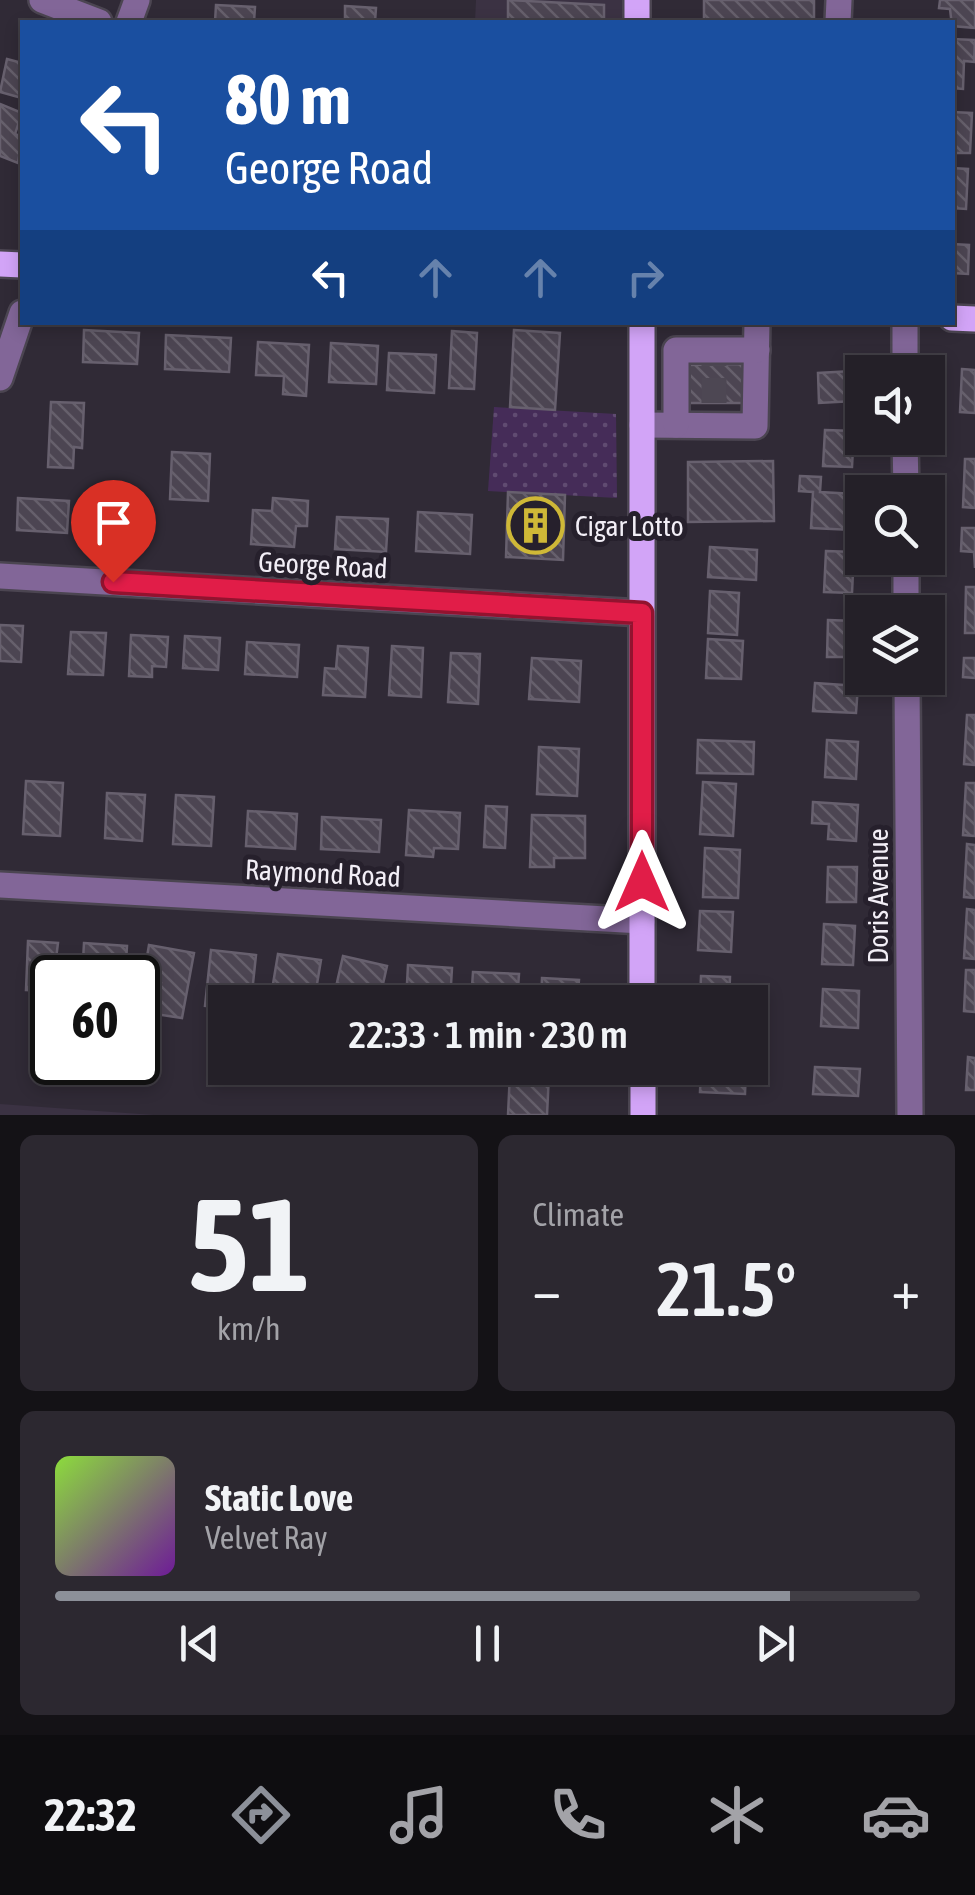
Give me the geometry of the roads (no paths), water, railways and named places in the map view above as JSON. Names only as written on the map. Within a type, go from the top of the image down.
[{"type":"main road","points":[[642,325],[642,985]]},
{"type":"main road","points":[[643,1085],[643,1115]]},
{"type":"street","points":[[42,0],[94,20]]},
{"type":"street","points":[[0,378],[20,319]]},
{"type":"street","points":[[642,425],[676,425],[714,414],[756,426],[757,325]]},
{"type":"street","points":[[905,325],[905,355]]},
{"type":"street","points":[[676,425],[676,350],[714,358],[757,350]]},
{"type":"street","name":"George Road","points":[[0,576],[642,613]]},
{"type":"street","name":"Doris Avenue","points":[[907,695],[910,1115]]},
{"type":"street","name":"Raymond Road","points":[[0,885],[642,921]]},
{"type":"tunnel","points":[[714,364],[714,403]]},
{"type":"place","name":"Cigar Lotto","points":[[536,526]]}]
